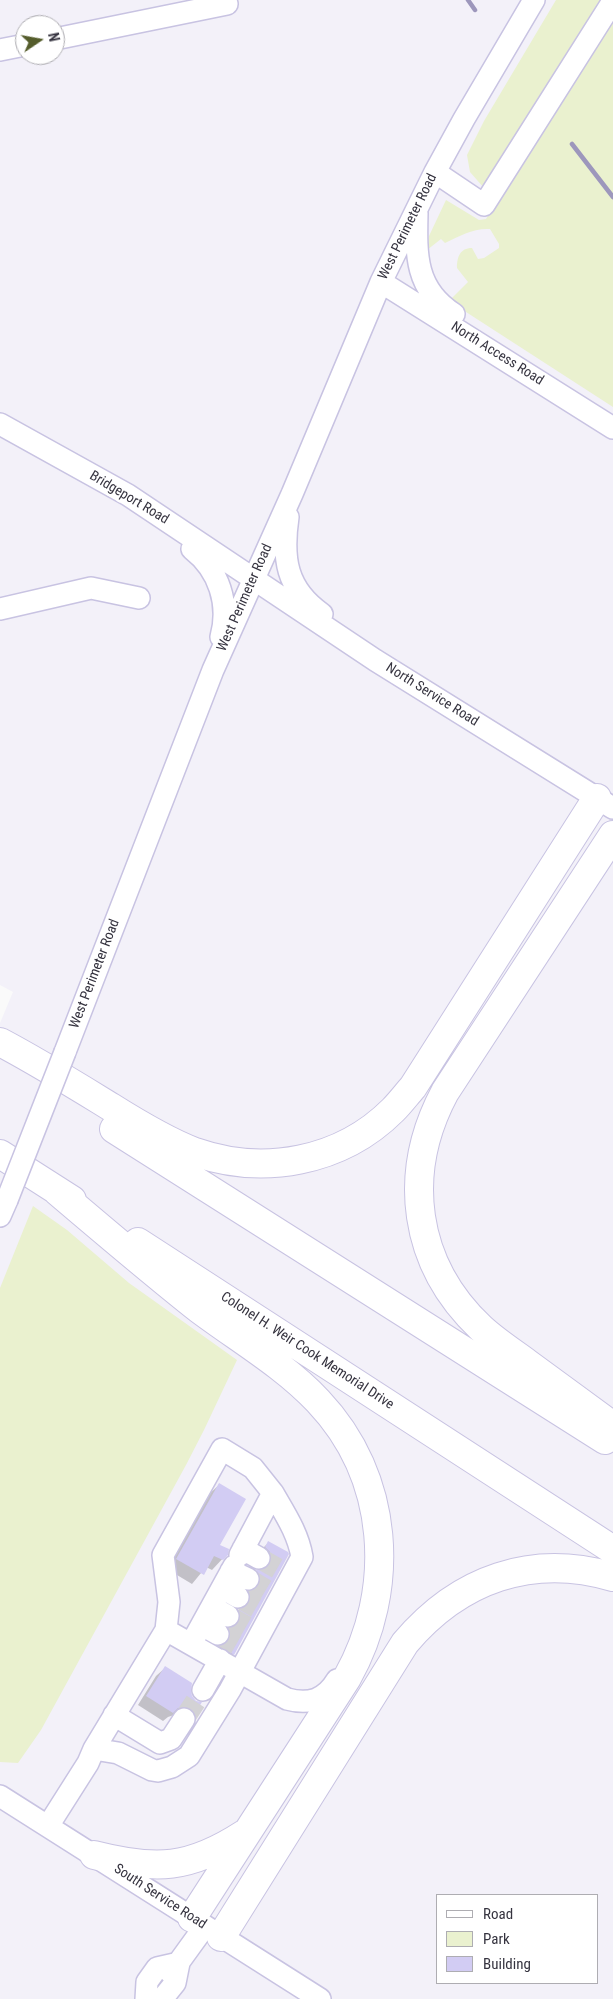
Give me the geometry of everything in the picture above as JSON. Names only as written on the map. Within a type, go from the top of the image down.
[{"type":"highway","points":[[0,1042],[138,1123],[194,1151],[215,1158],[233,1162],[264,1164],[288,1162],[313,1157],[342,1146],[368,1130],[392,1111],[412,1087],[605,803]]},
{"type":"highway","points":[[613,834],[438,1106],[431,1121],[422,1151],[419,1201],[422,1229],[441,1278],[468,1315],[498,1341],[613,1426]]},
{"type":"highway","points":[[0,1055],[613,1445]]},
{"type":"highway","name":"Colonel H. Weir Cook Memorial Drive","points":[[0,1154],[227,1298],[613,1550]]},
{"type":"highway","points":[[57,1190],[159,1277],[216,1322],[256,1350],[303,1387],[318,1402],[338,1426],[357,1457],[375,1511],[380,1566],[376,1600],[363,1647],[348,1678],[250,1831],[206,1927]]},
{"type":"highway","points":[[206,1927],[405,1643],[428,1618],[441,1607],[468,1590],[510,1574],[557,1568],[598,1573],[613,1577]]},
{"type":"highway","points":[[94,1855],[133,1864],[170,1865],[208,1855],[250,1831]]},
{"type":"street","name":"West Perimeter Road","points":[[3,1208],[213,670],[292,494],[381,282],[436,172],[502,53],[534,0]]},
{"type":"street","points":[[436,172],[484,205],[613,1]]},
{"type":"street","points":[[65,37],[227,4]]},
{"type":"street","points":[[0,50],[15,47]]},
{"type":"street","points":[[417,208],[418,264],[427,287],[442,306],[461,319],[494,352]]},
{"type":"street","name":"North Access Road","points":[[381,282],[613,428]]},
{"type":"street","name":"Bridgeport Road","points":[[0,424],[33,440],[128,495],[253,580]]},
{"type":"street","points":[[93,476],[201,556],[213,571],[222,595],[224,617],[223,632],[213,670]]},
{"type":"street","points":[[292,494],[285,546],[288,568],[294,585],[317,610],[330,619],[375,660]]},
{"type":"street","name":"North Service Road","points":[[253,580],[375,660],[605,803]]},
{"type":"street","points":[[0,609],[91,588],[139,598]]},
{"type":"street","points":[[48,1826],[88,1763],[94,1749],[166,1630],[169,1602],[163,1555],[222,1449],[254,1468],[278,1501],[294,1530],[300,1544],[302,1557],[286,1573],[250,1640],[240,1672],[189,1756],[172,1767],[158,1771],[152,1770],[118,1753],[94,1749]]},
{"type":"street","points":[[191,1644],[215,1621],[239,1570],[278,1501]]},
{"type":"street","points":[[166,1630],[287,1699],[305,1702],[318,1699],[329,1692],[355,1647],[368,1632]]},
{"type":"street","points":[[203,1690],[220,1660]]},
{"type":"street","points":[[114,1716],[160,1743],[171,1739],[184,1720]]},
{"type":"street","name":"South Service Road","points":[[0,1796],[320,1999]]},
{"type":"street","points":[[153,1999],[206,1927]]},
{"type":"street","points":[[146,1999],[147,1982],[157,1968],[179,1963]]},
{"type":"street","points":[[162,1999],[175,1983],[179,1963]]},
{"type":"shaded area","points":[[0,0],[613,0],[613,1999],[0,1999],[0,1023],[13,992],[0,985]]},
{"type":"green space","points":[[556,0],[605,0],[484,188],[470,172],[467,155],[484,121]]},
{"type":"green space","points":[[613,16],[613,407],[449,301],[468,282],[457,268],[462,251],[472,248],[478,259],[484,258],[499,248],[499,244],[490,229],[472,231],[445,243],[441,239],[427,250],[429,236],[446,200],[479,220],[486,219]]},
{"type":"green space","points":[[33,1206],[67,1230],[129,1283],[237,1360],[186,1465],[41,1730],[18,1763],[0,1762],[0,1288]]},
{"type":"building","points":[[219,1483],[246,1499],[220,1545],[229,1549],[228,1555],[223,1560],[214,1556],[204,1575],[176,1559]]},
{"type":"building","points":[[268,1541],[289,1554],[234,1655],[220,1646],[229,1640],[229,1628],[239,1622],[239,1609],[249,1604],[249,1591],[259,1585],[260,1577],[256,1570],[265,1569],[270,1564],[270,1552],[265,1547]]},
{"type":"building","points":[[165,1666],[192,1683],[192,1696],[196,1701],[202,1702],[195,1713],[190,1708],[184,1707],[178,1708],[173,1713],[146,1696]]},
{"type":"waterway","points":[[468,0],[475,10]]},
{"type":"waterway","points":[[572,144],[613,197]]},
{"type":"tunnel","points":[[259,1558],[280,1570]]},
{"type":"tunnel","points":[[248,1579],[268,1591]]},
{"type":"tunnel","points":[[238,1597],[259,1609]]},
{"type":"tunnel","points":[[228,1616],[249,1628]]},
{"type":"tunnel","points":[[218,1634],[239,1646]]},
{"type":"tunnel","points":[[184,1719],[203,1690]]}]
